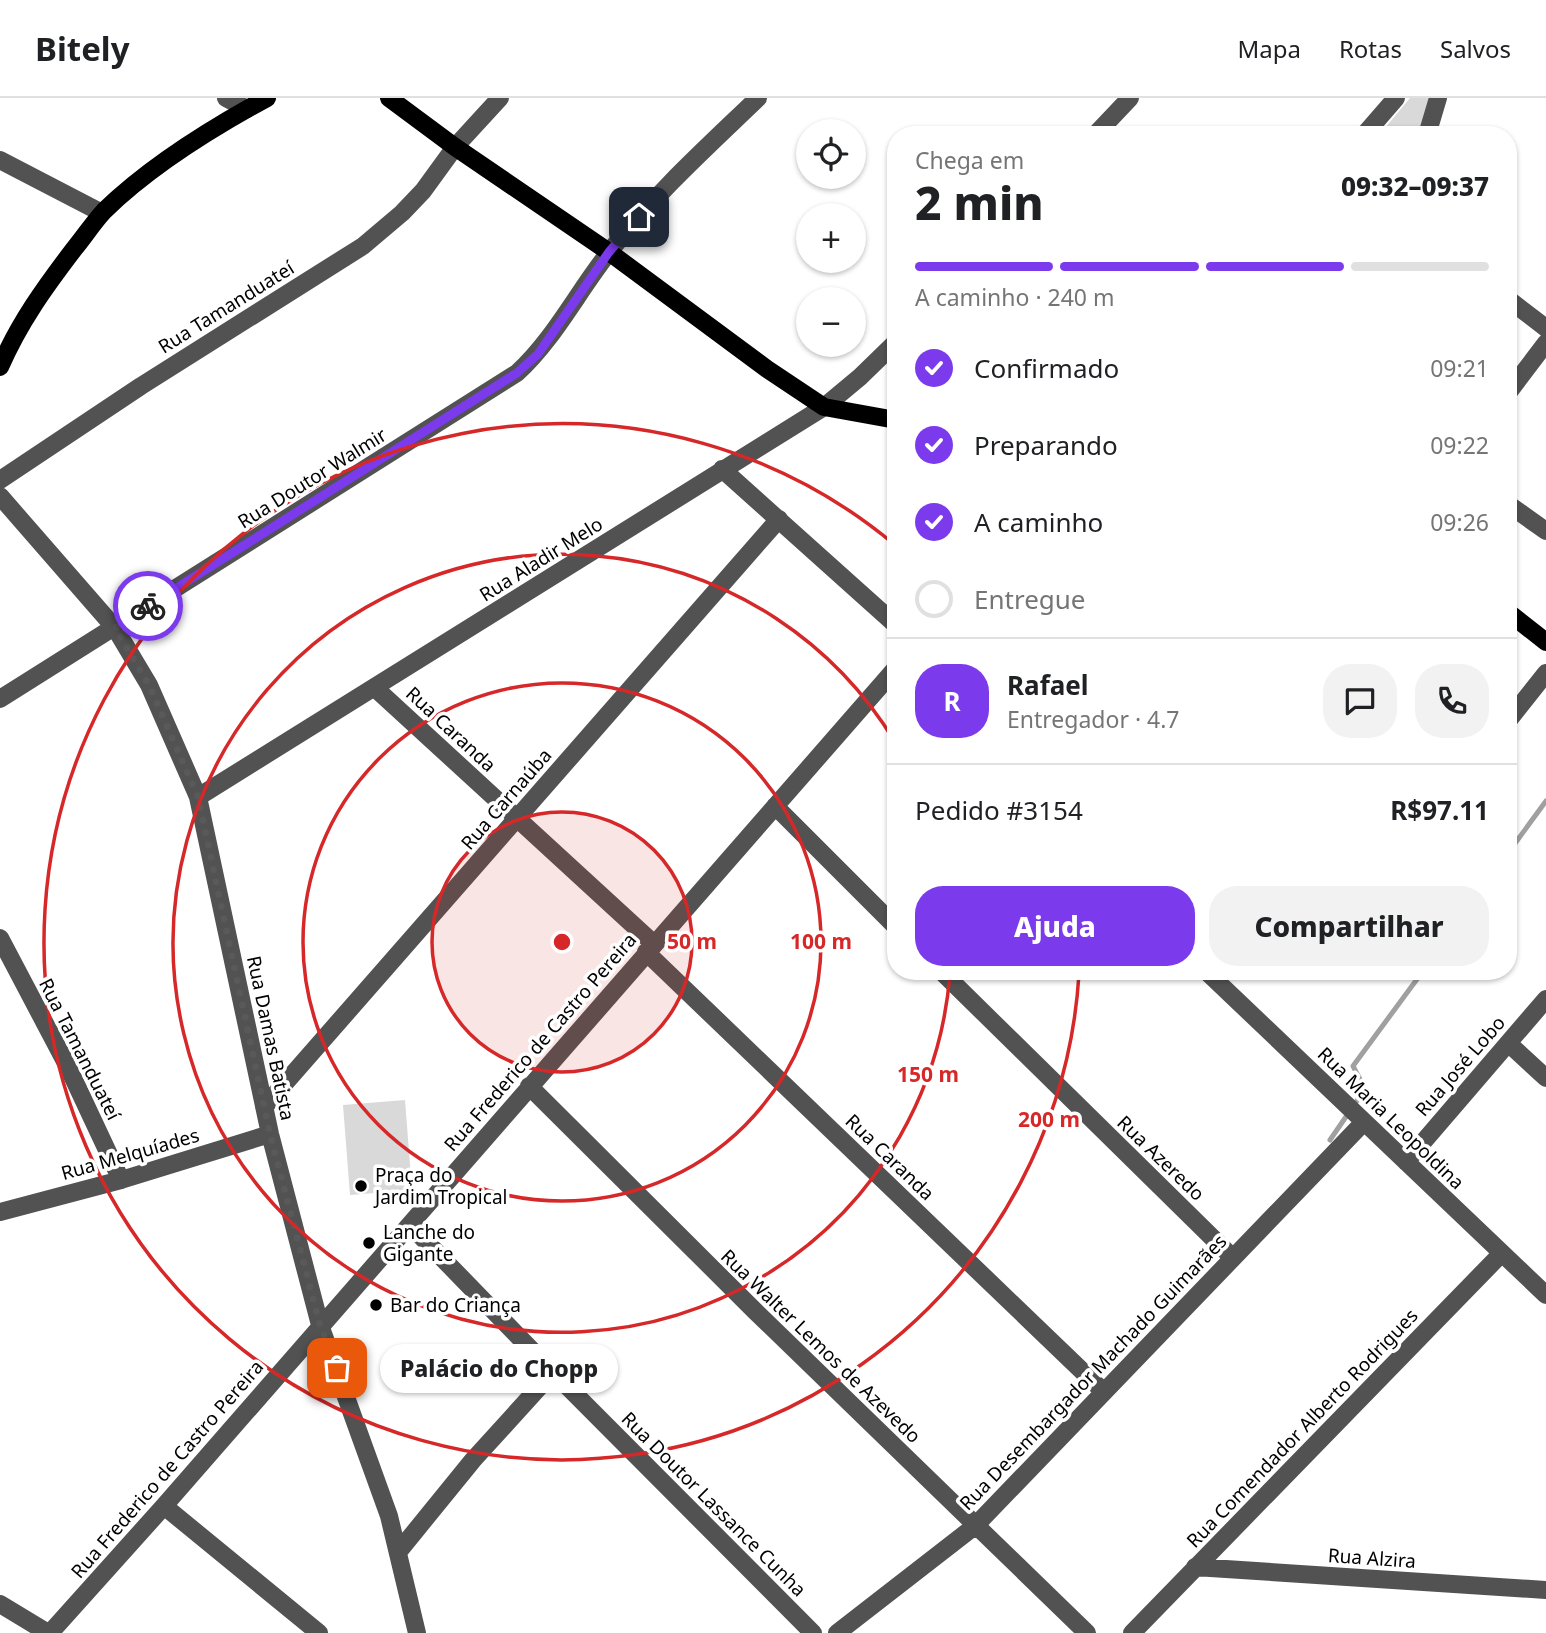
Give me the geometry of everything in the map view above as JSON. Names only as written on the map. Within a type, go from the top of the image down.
[{"type":"main road","points":[[0,367],[6,335],[102,213],[135,184],[194,141],[267,98]]},
{"type":"main road","points":[[389,98],[824,407],[887,418]]},
{"type":"main road","points":[[1517,619],[1546,642]]},
{"type":"street","points":[[226,98],[247,109]]},
{"type":"street","name":"Rua Tamanduateí","points":[[0,480],[141,386],[363,246],[416,198],[455,147],[500,98]]},
{"type":"street","name":"Rua Doutor Walmir","points":[[0,699],[517,373],[538,354],[609,252],[653,200],[758,98]]},
{"type":"street","points":[[1104,126],[1130,98]]},
{"type":"street","points":[[1372,126],[1396,98]]},
{"type":"street","points":[[1430,126],[1438,98]]},
{"type":"street","points":[[0,160],[102,213]]},
{"type":"street","points":[[1517,306],[1546,328]]},
{"type":"street","points":[[1517,381],[1546,343]]},
{"type":"street","name":"Rua Aladir Melo","points":[[198,797],[824,407],[887,351]]},
{"type":"street","points":[[722,469],[887,617]]},
{"type":"street","name":"Rua Damas Batista","points":[[0,496],[115,628],[149,685],[198,797],[270,1134],[320,1325],[389,1516],[417,1633]]},
{"type":"street","points":[[1517,510],[1546,531]]},
{"type":"street","name":"Rua Carnaúba","points":[[264,1107],[779,519]]},
{"type":"street","points":[[1517,710],[1546,673]]},
{"type":"street","name":"Rua Frederico de Castro Pereira","points":[[49,1633],[164,1506],[887,678]]},
{"type":"street","name":"Rua Caranda","points":[[375,688],[517,818],[1104,1392]]},
{"type":"street","points":[[775,806],[887,918]]},
{"type":"street","name":"Rua Tamanduateí","points":[[0,938],[68,1067],[121,1180]]},
{"type":"street","name":"Rua Azeredo","points":[[950,980],[1232,1257]]},
{"type":"street","name":"Rua Maria Leopoldina","points":[[1215,980],[1546,1295]]},
{"type":"street","name":"Rua José Lobo","points":[[1406,1161],[1546,999]]},
{"type":"street","points":[[1508,1043],[1546,1078]]},
{"type":"street","name":"Rua Walter Lemos de Azevedo","points":[[529,1086],[1087,1633]]},
{"type":"street","name":"Rua Desembargador Machado Guimarães","points":[[836,1633],[975,1526],[1232,1257],[1357,1115]]},
{"type":"street","name":"Rua Melquíades","points":[[0,1212],[121,1180],[270,1134]]},
{"type":"street","name":"Rua Doutor Lassance Cunha","points":[[410,1225],[813,1633]]},
{"type":"street","name":"Rua Comendador Alberto Rodrigues","points":[[1132,1633],[1502,1253]]},
{"type":"street","points":[[399,1551],[473,1460],[553,1372]]},
{"type":"street","points":[[164,1506],[319,1633]]},
{"type":"street","name":"Rua Alzira","points":[[1195,1567],[1546,1590]]},
{"type":"street","points":[[0,1604],[49,1633]]},
{"type":"shaded area","points":[[1410,98],[1430,98],[1422,126],[1387,126]]},
{"type":"shaded area","points":[[405,1100],[412,1190],[350,1195],[343,1105]]},
{"type":"waterway","points":[[1517,841],[1546,801]]},
{"type":"waterway","points":[[1330,1140],[1365,1089],[1353,1066],[1416,980]]},
{"type":"way so far","points":[[148,606],[115,628],[149,685],[198,797],[270,1134],[320,1325],[337,1368]]},
{"type":"place","name":"Praça do Jardim Tropical","points":[[361,1186]]},
{"type":"place","name":"Lanche do Gigante","points":[[369,1243]]},
{"type":"place","name":"Bar do Criança","points":[[376,1305]]},
{"type":"place","name":"Palácio do Chopp","points":[[337,1368]]},
{"type":"route","points":[[148,606],[517,373],[538,354],[609,252],[639,217]]}]
